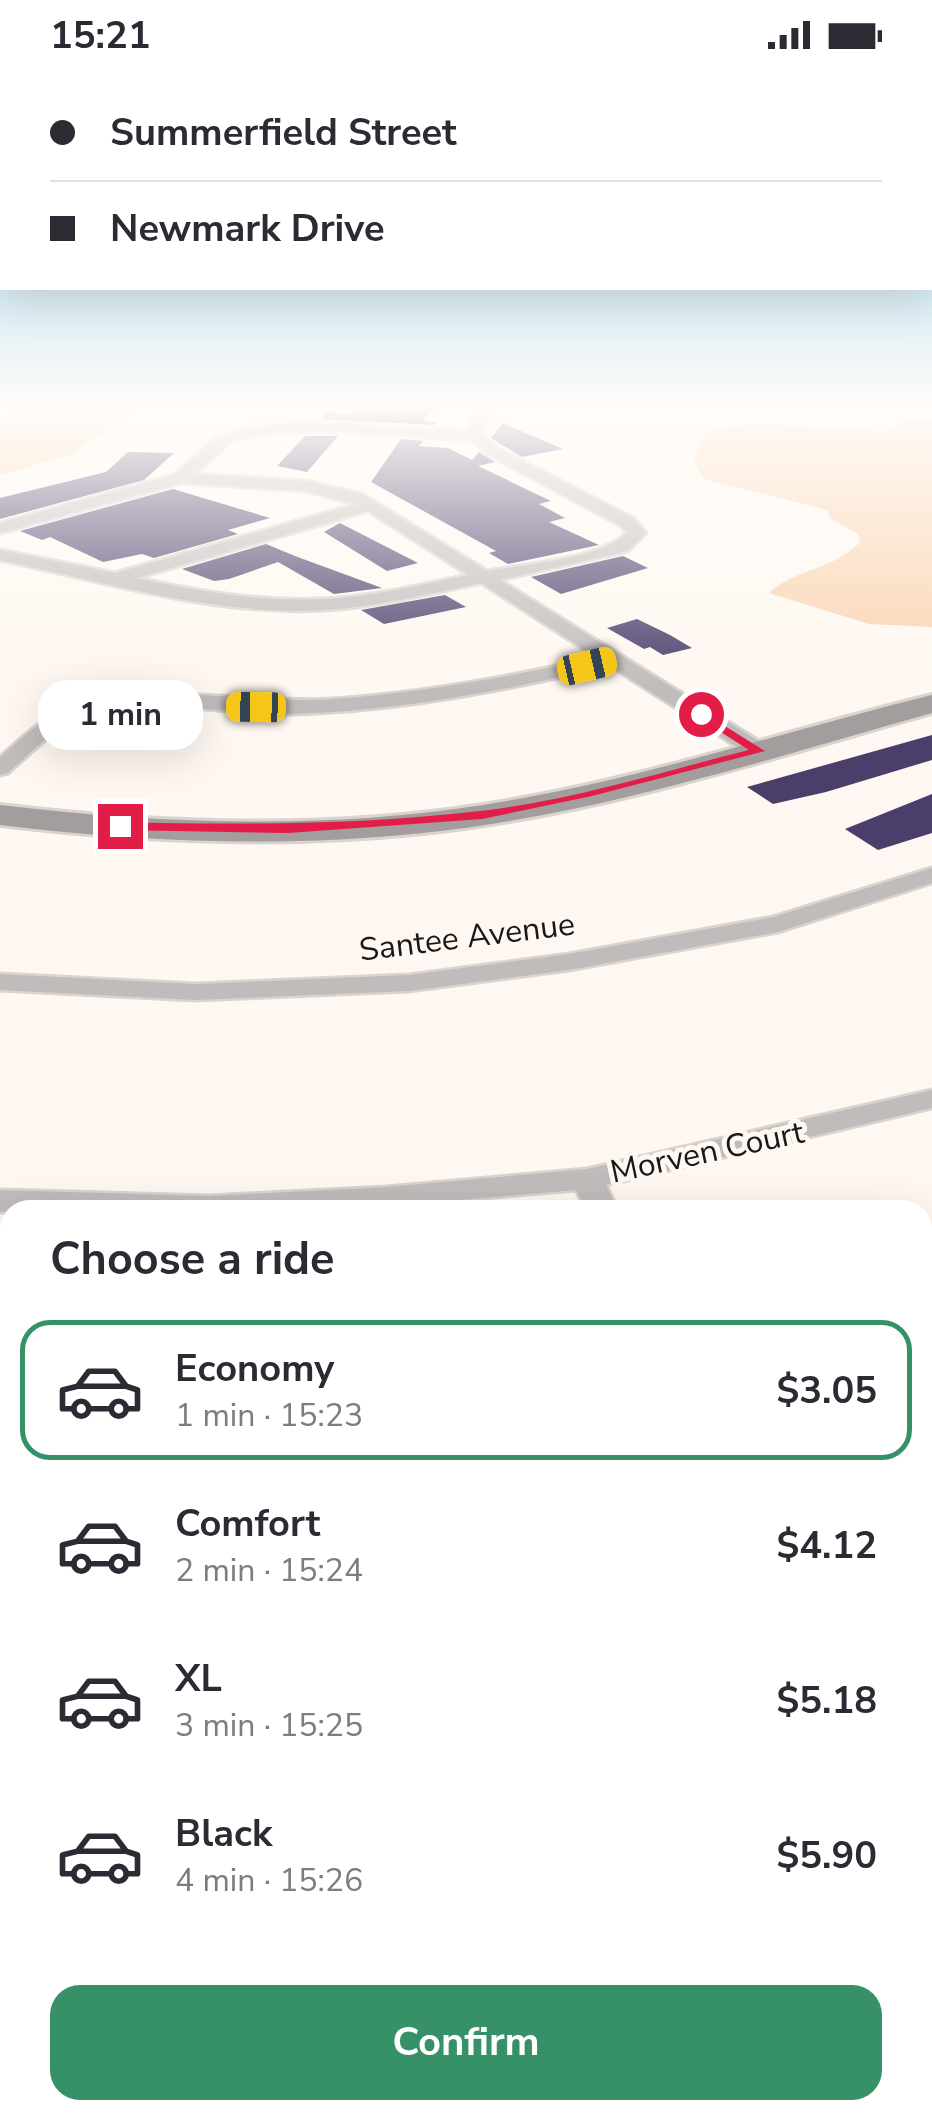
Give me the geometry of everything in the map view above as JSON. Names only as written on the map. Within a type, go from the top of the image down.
[{"type":"street","points":[[0,528],[102,500]]},
{"type":"street","points":[[361,500],[759,751]]},
{"type":"street","points":[[0,554],[222,601],[320,605],[372,600],[622,547],[637,533],[627,522],[585,500]]},
{"type":"street","points":[[114,579],[372,505]]},
{"type":"street","points":[[0,768],[50,727],[76,712],[108,704],[287,708],[356,705],[459,692],[614,659]]},
{"type":"street","points":[[0,815],[155,828],[288,830],[482,815],[759,751],[932,704]]},
{"type":"street","name":"Santee Avenue","points":[[0,982],[195,992],[409,984],[569,962],[778,924],[932,875]]},
{"type":"street","name":"Morven Court","points":[[338,1200],[587,1178],[816,1128],[932,1098]]},
{"type":"street","points":[[587,1178],[597,1200]]},
{"type":"shaded area","points":[[786,500],[932,500],[932,627],[869,624],[769,593],[790,579],[839,558],[860,542],[858,534],[831,519],[827,510]]},
{"type":"building","points":[[0,500],[71,500],[0,519]]},
{"type":"building","points":[[134,500],[209,500],[270,518],[228,530],[238,534],[154,558],[142,554],[103,562],[50,537],[42,540],[20,531]]},
{"type":"building","points":[[403,500],[548,500],[551,501],[539,504],[565,518],[549,522],[599,545],[508,564],[489,553],[496,551]]},
{"type":"building","points":[[340,523],[418,563],[387,571],[324,532]]},
{"type":"building","points":[[266,544],[382,588],[334,594],[278,562],[214,581],[182,569]]},
{"type":"building","points":[[623,556],[648,568],[561,594],[531,577]]},
{"type":"building","points":[[445,595],[466,607],[384,624],[361,610]]},
{"type":"building","points":[[637,619],[692,648],[663,655],[607,628]]},
{"type":"building","points":[[932,735],[932,760],[826,792],[773,804],[747,787]]},
{"type":"building","points":[[932,794],[932,833],[878,850],[845,829]]},
{"type":"route","points":[[120,826],[288,830],[482,815],[592,793],[759,751],[701,714]]}]
